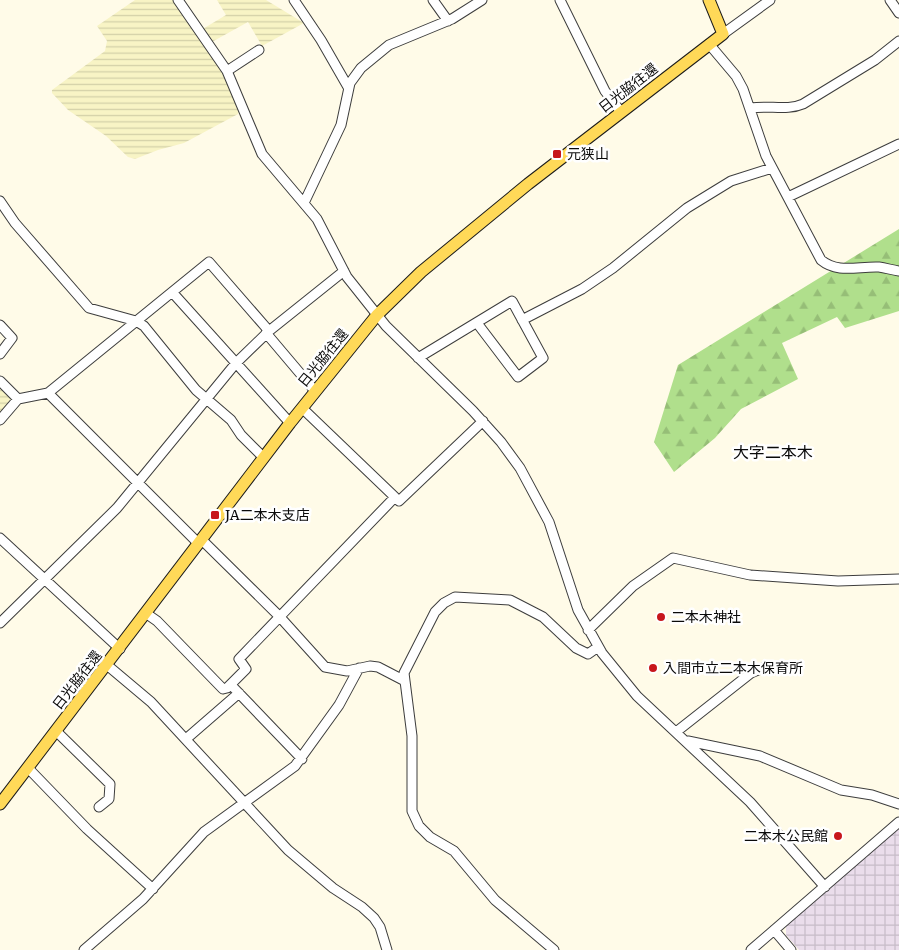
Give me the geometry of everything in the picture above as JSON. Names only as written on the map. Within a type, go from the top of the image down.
[{"type":"main road","points":[[709,0],[723,34]]},
{"type":"main road","name":"日光脇往還","points":[[0,804],[120,649],[290,423],[377,314],[428,266],[528,184],[723,34]]},
{"type":"street","points":[[178,0],[227,71],[262,154],[317,219],[344,271],[377,314],[418,358],[483,421],[520,468],[540,501],[558,543],[572,593],[588,630],[598,647],[622,679],[755,807],[825,887]]},
{"type":"street","points":[[294,0],[321,40],[348,87]]},
{"type":"street","points":[[433,0],[448,21]]},
{"type":"street","points":[[304,203],[342,125],[348,87],[360,68],[389,45],[448,21],[482,0]]},
{"type":"street","points":[[560,0],[606,91],[620,112]]},
{"type":"street","points":[[723,34],[770,0]]},
{"type":"street","points":[[890,0],[899,13]]},
{"type":"street","points":[[751,108],[765,106],[794,108],[803,104],[875,60],[899,41]]},
{"type":"street","points":[[709,44],[736,76],[751,108],[760,140],[772,168],[821,260],[829,266],[841,269],[881,267],[899,271]]},
{"type":"street","points":[[227,71],[259,50]]},
{"type":"street","points":[[788,197],[899,144]]},
{"type":"street","points":[[522,320],[590,284],[687,208],[731,181],[772,168]]},
{"type":"street","points":[[0,202],[15,223],[89,308],[136,321],[144,326],[196,390],[231,420],[241,435],[264,458]]},
{"type":"street","points":[[0,420],[18,400],[48,393],[209,262],[315,391]]},
{"type":"street","points":[[0,623],[117,508],[236,363],[268,332],[344,271]]},
{"type":"street","points":[[172,292],[290,423]]},
{"type":"street","points":[[418,358],[512,301],[543,358],[518,377],[477,323]]},
{"type":"street","points":[[0,325],[12,338],[0,354]]},
{"type":"street","points":[[0,381],[18,400]]},
{"type":"street","points":[[48,393],[139,483],[279,616],[325,667],[347,671],[378,667],[405,682]]},
{"type":"street","points":[[302,408],[399,501],[483,421]]},
{"type":"street","points":[[146,614],[157,620],[223,689],[231,685],[246,669],[240,659],[279,616],[395,497]]},
{"type":"street","points":[[0,538],[43,580],[120,649]]},
{"type":"street","points":[[588,630],[633,586],[672,558],[750,575],[838,581],[899,579]]},
{"type":"street","points":[[554,950],[495,900],[454,851],[430,837],[419,826],[412,811],[411,803],[412,736],[404,673],[435,612],[444,603],[455,597],[510,600],[543,617],[576,648],[588,654],[598,647]]},
{"type":"street","points":[[107,665],[151,702],[288,850],[333,888],[362,907],[374,918],[380,927],[387,950]]},
{"type":"street","points":[[676,732],[751,673],[765,667]]},
{"type":"street","points":[[84,950],[153,889],[204,832],[283,776],[302,759],[339,705],[359,668]]},
{"type":"street","points":[[231,685],[302,759]]},
{"type":"street","points":[[186,739],[239,693]]},
{"type":"street","points":[[56,731],[110,784],[109,799],[99,806]]},
{"type":"street","points":[[685,740],[704,746],[760,756],[841,790],[872,794],[899,804]]},
{"type":"street","points":[[28,768],[87,829],[153,889]]},
{"type":"street","points":[[751,950],[899,822]]},
{"type":"street","points":[[774,930],[791,950]]},
{"type":"shaded area","points":[[135,0],[175,0],[221,68],[239,111],[238,114],[184,143],[135,159],[128,157],[106,136],[68,110],[52,93],[52,90],[105,51],[107,41],[97,26]]},
{"type":"shaded area","points":[[217,0],[266,0],[304,23],[262,46],[248,22],[210,43],[201,30],[226,15]]},
{"type":"shaded area","points":[[0,384],[13,399],[0,418]]},
{"type":"shaded area","points":[[899,828],[899,950],[799,950],[786,935],[786,926]]},
{"type":"green space","points":[[899,229],[899,311],[845,328],[837,317],[782,343],[798,379],[741,409],[715,438],[674,472],[654,442],[678,365]]},
{"type":"place","name":"元狭山","points":[[557,154]]},
{"type":"place","name":"JA二本木支店","points":[[215,515]]},
{"type":"place","name":"二本木神社","points":[[661,617]]},
{"type":"place","name":"入間市立二本木保育所","points":[[653,668]]},
{"type":"place","name":"二本木公民館","points":[[838,836]]},
{"type":"district","name":"大字二本木","points":[[773,452]]}]
